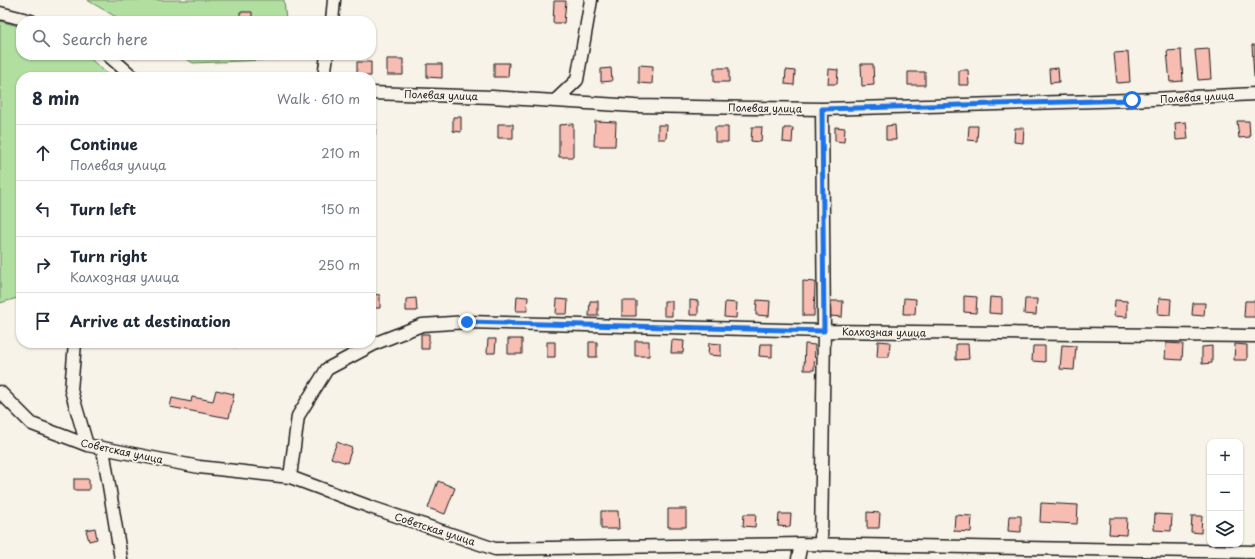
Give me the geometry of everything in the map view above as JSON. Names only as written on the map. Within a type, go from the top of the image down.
[{"type":"street","points":[[332,16],[334,0]]},
{"type":"street","points":[[555,101],[577,80],[591,0]]},
{"type":"street","points":[[0,14],[16,18]]},
{"type":"street","points":[[114,60],[127,72]]},
{"type":"street","points":[[325,72],[326,60]]},
{"type":"street","name":"Полевая улица","points":[[376,93],[492,97],[635,106],[822,109],[1132,100],[1255,94]]},
{"type":"street","points":[[821,545],[824,331],[822,109]]},
{"type":"street","name":"Колхозная улица","points":[[376,343],[422,325],[467,322],[824,331],[1255,336]]},
{"type":"street","points":[[75,348],[71,390],[87,446]]},
{"type":"street","name":"Колхозная улица","points":[[290,477],[298,416],[327,369],[367,348]]},
{"type":"street","name":"Советская улица","points":[[0,392],[32,424],[87,446],[200,467],[290,477],[373,508],[496,549],[801,544],[1255,552]]},
{"type":"street","points":[[103,449],[121,559]]},
{"type":"street","points":[[798,559],[801,544]]},
{"type":"green space","points":[[87,0],[284,0],[286,16],[114,16]]},
{"type":"green space","points":[[0,21],[16,26],[16,60],[92,60],[105,72],[16,72],[16,298],[0,303]]},
{"type":"green space","points":[[188,60],[265,60],[193,63]]},
{"type":"building","points":[[554,1],[566,1],[564,23],[553,23]]},
{"type":"building","points":[[240,12],[252,12],[252,16],[240,16]]},
{"type":"building","points":[[1252,45],[1255,45],[1255,77],[1254,77]]},
{"type":"building","points":[[1209,49],[1211,79],[1198,80],[1195,50]]},
{"type":"building","points":[[1181,50],[1183,81],[1170,82],[1167,51]]},
{"type":"building","points":[[1128,52],[1130,82],[1117,83],[1114,53]]},
{"type":"building","points":[[387,59],[403,59],[403,75],[387,75]]},
{"type":"building","points":[[357,62],[371,62],[371,72],[357,72]]},
{"type":"building","points":[[494,63],[509,63],[508,77],[494,77]]},
{"type":"building","points":[[427,64],[442,64],[442,78],[427,77]]},
{"type":"building","points":[[861,64],[873,64],[874,85],[862,86]]},
{"type":"building","points":[[639,65],[653,66],[652,84],[639,83]]},
{"type":"building","points":[[611,68],[612,81],[601,82],[601,69]]},
{"type":"building","points":[[714,68],[729,68],[729,82],[714,82]]},
{"type":"building","points":[[1058,68],[1059,82],[1050,83],[1049,69]]},
{"type":"building","points":[[829,69],[838,70],[837,84],[828,84]]},
{"type":"building","points":[[786,70],[795,71],[794,85],[785,84]]},
{"type":"building","points":[[959,70],[968,70],[969,85],[959,85]]},
{"type":"building","points":[[908,72],[925,72],[925,85],[908,85]]},
{"type":"building","points":[[453,117],[461,117],[461,132],[453,131]]},
{"type":"building","points":[[595,121],[616,122],[615,146],[594,146]]},
{"type":"building","points":[[1237,121],[1249,121],[1250,137],[1239,138]]},
{"type":"building","points":[[1186,122],[1188,139],[1176,140],[1175,123]]},
{"type":"building","points":[[498,124],[513,124],[513,138],[498,138]]},
{"type":"building","points":[[573,124],[573,157],[559,157],[559,125]]},
{"type":"building","points":[[658,125],[667,125],[666,139],[658,139]]},
{"type":"building","points":[[895,125],[896,140],[886,140],[886,126]]},
{"type":"building","points":[[969,126],[978,126],[977,141],[968,140]]},
{"type":"building","points":[[715,127],[728,127],[728,142],[715,142]]},
{"type":"building","points":[[752,127],[762,127],[761,142],[751,141]]},
{"type":"building","points":[[835,127],[845,128],[844,142],[835,141]]},
{"type":"building","points":[[784,128],[793,128],[792,143],[783,142]]},
{"type":"building","points":[[1015,128],[1024,128],[1023,143],[1014,142]]},
{"type":"building","points":[[803,281],[815,282],[814,316],[803,316]]},
{"type":"building","points":[[376,295],[380,295],[380,308],[376,308]]},
{"type":"building","points":[[517,296],[528,297],[527,311],[516,311]]},
{"type":"building","points":[[964,296],[977,297],[976,313],[964,312]]},
{"type":"building","points":[[990,297],[1002,298],[1002,314],[989,313]]},
{"type":"building","points":[[416,298],[417,311],[406,311],[406,299]]},
{"type":"building","points":[[904,298],[916,299],[915,314],[903,314]]},
{"type":"building","points":[[1159,298],[1171,299],[1170,315],[1158,314]]},
{"type":"building","points":[[557,299],[568,300],[567,314],[556,314]]},
{"type":"building","points":[[1025,299],[1037,299],[1036,315],[1024,314]]},
{"type":"building","points":[[690,300],[698,301],[698,315],[690,315]]},
{"type":"building","points":[[757,300],[770,301],[769,316],[756,315]]},
{"type":"building","points":[[1115,300],[1127,301],[1127,317],[1114,316]]},
{"type":"building","points":[[590,301],[598,301],[598,316],[589,316]]},
{"type":"building","points":[[622,301],[636,301],[636,316],[622,316]]},
{"type":"building","points":[[664,301],[672,301],[672,316],[664,316]]},
{"type":"building","points":[[830,301],[843,301],[842,317],[830,316]]},
{"type":"building","points":[[1245,301],[1255,301],[1255,317],[1244,317]]},
{"type":"building","points":[[725,302],[737,303],[736,318],[724,317]]},
{"type":"building","points":[[1193,303],[1205,303],[1204,316],[1192,315]]},
{"type":"building","points":[[421,334],[429,334],[429,349],[421,349]]},
{"type":"building","points":[[488,339],[496,339],[495,353],[487,353]]},
{"type":"building","points":[[508,339],[522,339],[522,354],[508,354]]},
{"type":"building","points":[[672,340],[684,341],[683,353],[671,353]]},
{"type":"building","points":[[635,341],[649,341],[649,356],[635,356]]},
{"type":"building","points":[[878,341],[890,342],[889,357],[877,357]]},
{"type":"building","points":[[547,342],[555,342],[555,357],[547,357]]},
{"type":"building","points":[[589,342],[597,342],[597,357],[589,357]]},
{"type":"building","points":[[709,343],[721,344],[721,356],[708,355]]},
{"type":"building","points":[[1166,343],[1183,344],[1182,360],[1165,359]]},
{"type":"building","points":[[760,344],[772,344],[772,357],[759,356]]},
{"type":"building","points":[[805,344],[815,345],[814,370],[804,370]]},
{"type":"building","points":[[956,344],[968,344],[969,359],[956,360]]},
{"type":"building","points":[[1235,344],[1247,345],[1247,360],[1234,360]]},
{"type":"building","points":[[1062,345],[1076,346],[1074,370],[1060,369]]},
{"type":"building","points":[[1033,346],[1045,346],[1045,362],[1032,361]]},
{"type":"building","points":[[1212,346],[1212,363],[1202,364],[1202,347]]},
{"type":"building","points":[[216,390],[234,394],[229,418],[170,407],[172,398],[191,402],[192,397],[213,401]]},
{"type":"building","points":[[337,442],[352,448],[347,463],[331,458]]},
{"type":"building","points":[[74,479],[89,479],[89,490],[74,490]]},
{"type":"building","points":[[438,481],[455,488],[445,514],[428,508]]},
{"type":"building","points":[[1041,503],[1078,505],[1077,524],[1040,522]]},
{"type":"building","points":[[668,509],[686,509],[686,527],[668,527]]},
{"type":"building","points":[[601,511],[618,511],[619,529],[601,529]]},
{"type":"building","points":[[867,512],[880,513],[879,528],[867,528]]},
{"type":"building","points":[[744,514],[756,514],[755,527],[743,526]]},
{"type":"building","points":[[779,514],[791,514],[790,527],[778,526]]},
{"type":"building","points":[[1155,514],[1172,515],[1171,531],[1154,530]]},
{"type":"building","points":[[955,515],[972,516],[971,532],[954,531]]},
{"type":"building","points":[[1009,516],[1021,516],[1021,532],[1008,531]]},
{"type":"building","points":[[1192,516],[1202,516],[1201,533],[1191,532]]},
{"type":"building","points":[[1110,518],[1127,518],[1126,535],[1109,534]]},
{"type":"building","points":[[95,528],[97,539],[89,541],[86,530]]},
{"type":"route","points":[[467,322],[824,331],[822,109],[1132,100]]}]
